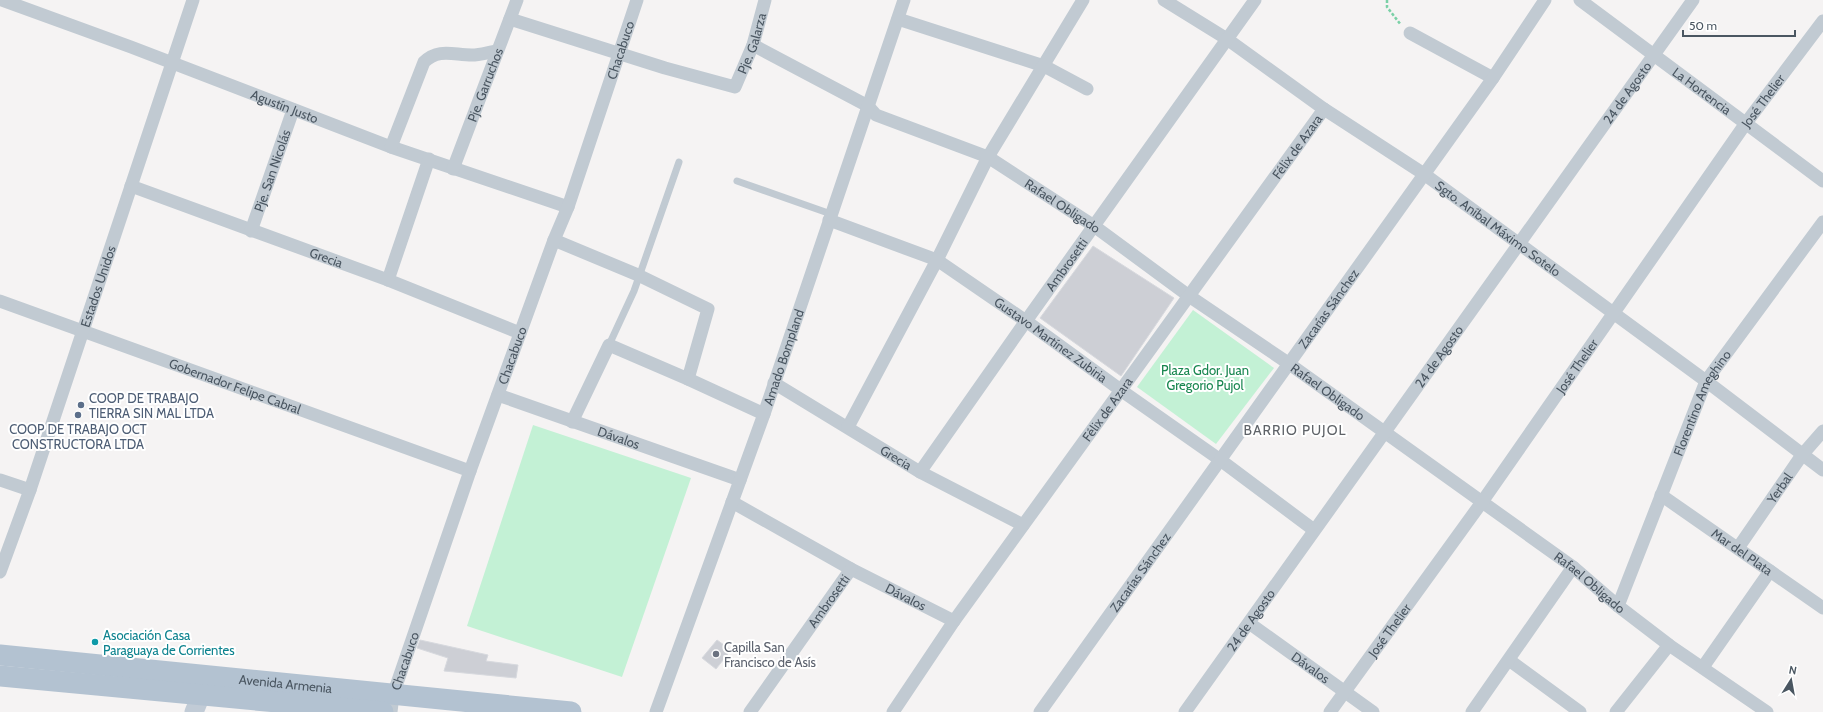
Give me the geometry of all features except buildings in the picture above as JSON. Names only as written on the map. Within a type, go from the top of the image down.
[{"type":"main road","name":"Avenida Armenia","points":[[0,655],[199,694]]},
{"type":"main road","name":"Avenida Armenia","points":[[0,676],[199,694],[389,706],[445,706],[571,712]]},
{"type":"street","name":"Agustín Justo","points":[[2,0],[392,147],[568,207]]},
{"type":"street","name":"Estados Unidos","points":[[0,572],[30,490],[193,0]]},
{"type":"street","name":"Pje. Garruchos","points":[[453,169],[516,0]]},
{"type":"street","name":"Chacabuco","points":[[389,706],[470,471],[554,240],[568,207],[637,0]]},
{"type":"street","name":"Pje. Galarza","points":[[620,53],[665,68],[735,87],[753,45],[765,0]]},
{"type":"street","name":"Amado Bompland","points":[[656,712],[764,414],[904,0]]},
{"type":"street","points":[[848,427],[937,260],[988,157],[1083,0]]},
{"type":"street","name":"Sgto. Aníbal Máximo Sotelo","points":[[1164,0],[1227,39],[1324,109],[1424,174],[1706,381],[1823,470]]},
{"type":"street","name":"Ambrosetti","points":[[920,472],[1026,321],[1256,0]]},
{"type":"street","name":"Zacarías Sánchez","points":[[1040,712],[1219,459],[1493,78],[1545,0]]},
{"type":"street","name":"La Hortencia","points":[[1580,0],[1823,181]]},
{"type":"street","name":"24 de Agosto","points":[[1185,712],[1693,0]]},
{"type":"street","points":[[510,19],[620,53]]},
{"type":"street","points":[[898,19],[1044,66],[1087,89]]},
{"type":"street","name":"José Thelier","points":[[1330,712],[1482,502],[1746,123],[1823,21]]},
{"type":"street","points":[[1410,33],[1493,78]]},
{"type":"street","points":[[753,45],[868,106]]},
{"type":"street","points":[[392,147],[424,62],[428,58],[432,55],[474,55],[497,51]]},
{"type":"street","name":"Rafael Obligado","points":[[868,106],[876,115],[988,157],[1094,226],[1189,296],[1288,363],[1573,567],[1618,606],[1669,645],[1767,712]]},
{"type":"street","name":"Félix de Azara","points":[[893,712],[954,621],[1122,391],[1324,109]]},
{"type":"street","name":"Pje. San Nicolás","points":[[251,231],[293,110]]},
{"type":"street","points":[[388,280],[429,159]]},
{"type":"street","name":"Grecia","points":[[131,186],[388,280],[520,333]]},
{"type":"street","name":"Gustavo Martínez Zubiria","points":[[830,217],[937,260],[1026,321],[1219,459],[1314,530]]},
{"type":"street","name":"Florentino Ameghino","points":[[1618,606],[1706,381],[1823,222]]},
{"type":"street","points":[[554,240],[638,275],[708,309],[688,379]]},
{"type":"street","name":"Gobernador Felipe Cabral","points":[[0,301],[470,471]]},
{"type":"street","points":[[572,422],[609,345],[764,414]]},
{"type":"street","name":"Grecia","points":[[774,383],[920,472],[1023,525]]},
{"type":"street","name":"Dávalos","points":[[498,395],[740,480]]},
{"type":"street","name":"Yerbal","points":[[1738,548],[1802,455],[1821,437]]},
{"type":"street","points":[[0,480],[30,490]]},
{"type":"street","name":"Mar del Plata","points":[[1661,495],[1823,608]]},
{"type":"street","name":"Dávalos","points":[[732,502],[851,569],[954,621]]},
{"type":"street","points":[[1472,712],[1573,567]]},
{"type":"street","name":"Ambrosetti","points":[[750,712],[851,569]]},
{"type":"street","points":[[1703,667],[1770,571]]},
{"type":"street","name":"Dávalos","points":[[1249,623],[1373,712]]},
{"type":"street","points":[[1616,712],[1669,645]]},
{"type":"street","points":[[1509,660],[1580,712]]},
{"type":"lane","points":[[609,345],[634,291],[638,275],[679,162]]},
{"type":"lane","points":[[737,181],[830,217]]},
{"type":"path","points":[[1387,0],[1386,8],[1410,33]]},
{"type":"green space","name":"Plaza Gdor. Juan Gregorio Pujol","points":[[1193,310],[1274,368],[1216,444],[1137,387]]},
{"type":"green space","points":[[533,425],[691,478],[622,677],[467,626]]},
{"type":"place","name":"COOP DE TRABAJO TIERRA SIN MAL LTDA","points":[[81,405]]},
{"type":"place","name":"COOP DE TRABAJO OCT CONSTRUCTORA LTDA","points":[[78,415]]},
{"type":"place","name":"Asociación Casa Paraguaya de Corrientes","points":[[95,642]]},
{"type":"place","name":"Capilla San Francisco de Asís","points":[[716,654]]},
{"type":"district","name":"BARRIO PUJOL","points":[[1295,430]]}]
